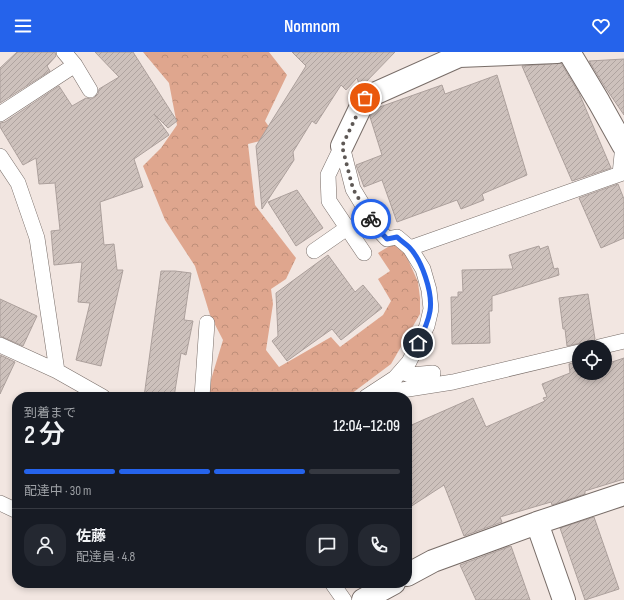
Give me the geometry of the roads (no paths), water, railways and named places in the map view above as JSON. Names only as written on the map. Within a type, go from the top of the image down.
[{"type":"street","points":[[342,146],[365,98],[459,56],[557,52]]},
{"type":"street","points":[[569,52],[623,145]]},
{"type":"street","points":[[412,573],[433,561],[537,523],[624,494]]},
{"type":"street","points":[[537,523],[564,600]]},
{"type":"street","points":[[363,600],[385,588]]},
{"type":"lane","points":[[64,52],[75,65],[90,90]]},
{"type":"lane","points":[[0,114],[75,65]]},
{"type":"lane","points":[[410,248],[620,174],[623,145]]},
{"type":"lane","points":[[342,146],[328,175],[329,201],[364,253]]},
{"type":"lane","points":[[342,146],[353,189],[376,227],[387,239],[397,237],[410,248],[423,269],[429,290],[431,309],[426,326],[409,362],[395,378],[374,392]]},
{"type":"lane","points":[[0,156],[18,183],[37,238],[57,371]]},
{"type":"lane","points":[[314,251],[346,228]]},
{"type":"lane","points":[[202,392],[206,323]]},
{"type":"lane","points":[[612,344],[624,341]]},
{"type":"lane","points":[[0,345],[57,371],[94,392]]},
{"type":"lane","points":[[386,392],[453,382],[572,354]]},
{"type":"lane","points":[[401,372],[410,376],[432,373]]},
{"type":"lane","points":[[0,503],[12,509]]},
{"type":"lane","points":[[336,588],[344,600]]}]
